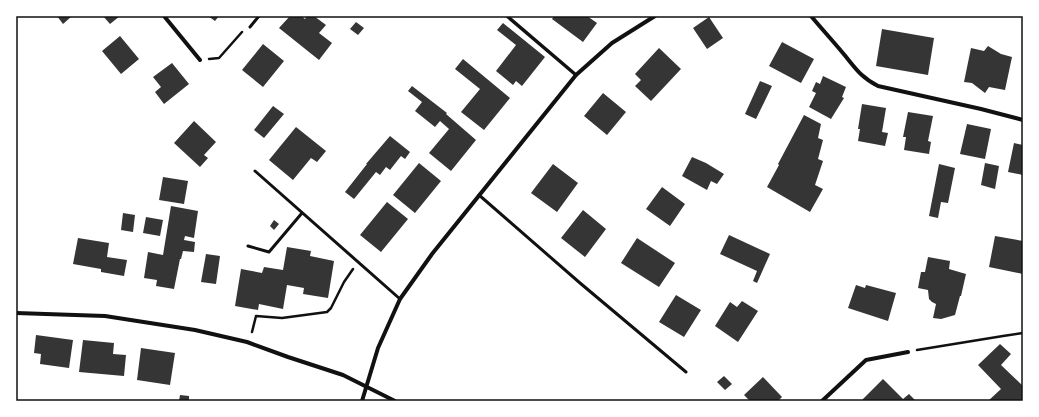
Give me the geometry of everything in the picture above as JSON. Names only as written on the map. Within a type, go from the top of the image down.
[{"type":"street","points":[[164,16],[200,60]]},
{"type":"street","points":[[507,16],[576,75]]},
{"type":"street","points":[[362,401],[378,348],[400,300],[432,254],[576,75],[612,43],[654,16]]},
{"type":"street","points":[[811,16],[857,71],[878,86],[1023,120]]},
{"type":"street","points":[[16,312],[105,316],[194,330],[249,343],[343,375],[395,401]]},
{"type":"street","points":[[822,401],[866,360],[908,352]]},
{"type":"lane","points":[[250,27],[259,16]]},
{"type":"lane","points":[[255,171],[400,300]]},
{"type":"lane","points":[[479,195],[580,283],[686,372]]},
{"type":"lane","points":[[248,246],[270,252],[302,213]]},
{"type":"path","points":[[210,59],[219,58],[241,32],[250,27]]},
{"type":"path","points":[[249,343],[256,316],[282,318],[327,312],[335,302],[344,282],[358,263]]},
{"type":"path","points":[[908,352],[1023,333]]},
{"type":"building","points":[[57,16],[72,16],[63,24]]},
{"type":"building","points":[[103,16],[120,16],[110,24]]},
{"type":"building","points":[[208,16],[219,16],[215,21]]},
{"type":"building","points":[[290,16],[301,16],[305,19],[307,16],[314,16],[326,25],[319,33],[332,43],[319,60],[279,28]]},
{"type":"building","points":[[554,16],[587,16],[597,23],[583,42],[552,19]]},
{"type":"building","points":[[709,17],[723,38],[707,49],[693,28]]},
{"type":"building","points":[[356,22],[364,28],[358,35],[350,29]]},
{"type":"building","points":[[503,23],[545,57],[522,86],[516,81],[513,85],[496,71],[516,45],[497,30]]},
{"type":"building","points":[[882,29],[934,38],[928,75],[876,66]]},
{"type":"building","points":[[120,36],[139,59],[121,74],[102,51]]},
{"type":"building","points":[[782,42],[814,59],[801,83],[769,66]]},
{"type":"building","points":[[263,44],[284,61],[263,87],[242,70]]},
{"type":"building","points":[[988,46],[1001,54],[1012,57],[1005,90],[989,87],[985,93],[972,83],[964,82],[971,48],[984,51]]},
{"type":"building","points":[[659,48],[681,69],[651,101],[635,86],[641,80],[635,74]]},
{"type":"building","points":[[463,59],[510,98],[484,130],[461,112],[480,89],[455,69]]},
{"type":"building","points":[[172,63],[189,84],[164,104],[155,92],[161,87],[153,77]]},
{"type":"building","points":[[823,76],[846,87],[842,97],[844,98],[831,119],[809,107],[816,93],[812,91],[816,82],[820,84]]},
{"type":"building","points":[[760,81],[772,86],[756,119],[745,114]]},
{"type":"building","points":[[412,86],[447,113],[446,114],[476,140],[451,171],[429,153],[449,129],[440,121],[435,127],[415,111],[422,102],[408,91]]},
{"type":"building","points":[[603,93],[626,112],[607,135],[584,116]]},
{"type":"building","points":[[862,104],[886,108],[882,132],[888,133],[885,146],[858,141],[860,129],[858,129]]},
{"type":"building","points":[[273,106],[284,114],[264,138],[254,130]]},
{"type":"building","points":[[908,112],[933,116],[928,141],[931,142],[929,154],[904,150],[906,137],[903,137]]},
{"type":"building","points":[[804,115],[821,124],[818,138],[823,140],[818,159],[823,161],[815,185],[823,189],[810,212],[767,187]]},
{"type":"building","points":[[194,121],[216,142],[204,155],[208,158],[200,167],[174,143]]},
{"type":"building","points":[[967,124],[991,129],[985,159],[960,154]]},
{"type":"building","points":[[296,127],[326,151],[317,162],[311,158],[293,180],[269,160]]},
{"type":"building","points":[[390,136],[410,152],[405,159],[401,156],[390,170],[386,167],[380,175],[376,172],[354,199],[345,192]]},
{"type":"building","points":[[1014,143],[1023,145],[1023,175],[1008,172]]},
{"type":"building","points":[[692,157],[706,163],[724,174],[717,184],[711,181],[707,190],[682,176]]},
{"type":"building","points":[[419,163],[441,181],[415,213],[393,195]]},
{"type":"building","points":[[985,163],[999,166],[995,189],[981,185]]},
{"type":"building","points":[[553,164],[578,183],[557,212],[531,193]]},
{"type":"building","points":[[939,164],[955,168],[948,203],[941,202],[938,218],[929,216]]},
{"type":"building","points":[[163,177],[188,181],[184,204],[159,200]]},
{"type":"building","points":[[662,187],[685,204],[670,226],[646,209]]},
{"type":"building","points":[[387,202],[408,219],[381,252],[360,235]]},
{"type":"building","points":[[171,206],[198,211],[194,238],[185,236],[184,240],[195,242],[194,252],[183,251],[174,289],[156,286],[157,280],[144,278],[148,252],[163,255]]},
{"type":"building","points":[[583,210],[606,229],[585,257],[561,238]]},
{"type":"building","points":[[123,213],[135,215],[133,232],[121,230]]},
{"type":"building","points":[[146,217],[163,220],[160,236],[143,233]]},
{"type":"building","points":[[274,220],[279,224],[274,230],[270,226]]},
{"type":"building","points":[[729,235],[770,254],[757,283],[753,281],[757,271],[720,254]]},
{"type":"building","points":[[995,236],[1023,241],[1023,274],[989,267]]},
{"type":"building","points":[[78,238],[109,243],[107,257],[127,260],[124,276],[101,272],[101,269],[73,264]]},
{"type":"building","points":[[637,238],[675,263],[659,287],[621,263]]},
{"type":"building","points":[[287,247],[311,251],[310,256],[334,261],[328,298],[303,294],[304,288],[287,285],[283,309],[259,304],[258,310],[235,306],[241,269],[262,273],[264,267],[283,270]]},
{"type":"building","points":[[206,254],[220,256],[216,284],[201,282]]},
{"type":"building","points":[[928,257],[950,261],[949,269],[966,274],[955,315],[941,319],[933,318],[936,304],[929,299],[928,290],[918,288],[921,272],[925,272]]},
{"type":"building","points":[[856,285],[865,288],[866,285],[896,293],[888,321],[848,308]]},
{"type":"building","points":[[676,295],[701,310],[684,337],[659,322]]},
{"type":"building","points":[[742,301],[758,311],[738,342],[715,326],[730,302],[737,307]]},
{"type":"building","points":[[36,335],[73,340],[69,368],[40,364],[41,354],[34,353]]},
{"type":"building","points":[[83,340],[114,343],[113,354],[126,355],[124,376],[79,372]]},
{"type":"building","points":[[1000,344],[1011,354],[1001,365],[1023,386],[1023,401],[988,401],[1001,389],[978,365]]},
{"type":"building","points":[[141,348],[175,353],[170,385],[137,380]]},
{"type":"building","points":[[724,376],[732,384],[725,390],[717,382]]},
{"type":"building","points":[[763,377],[782,397],[778,401],[750,401],[744,395]]},
{"type":"building","points":[[883,379],[903,399],[909,394],[916,401],[861,401]]},
{"type":"building","points":[[180,395],[189,396],[189,401],[179,401]]}]
